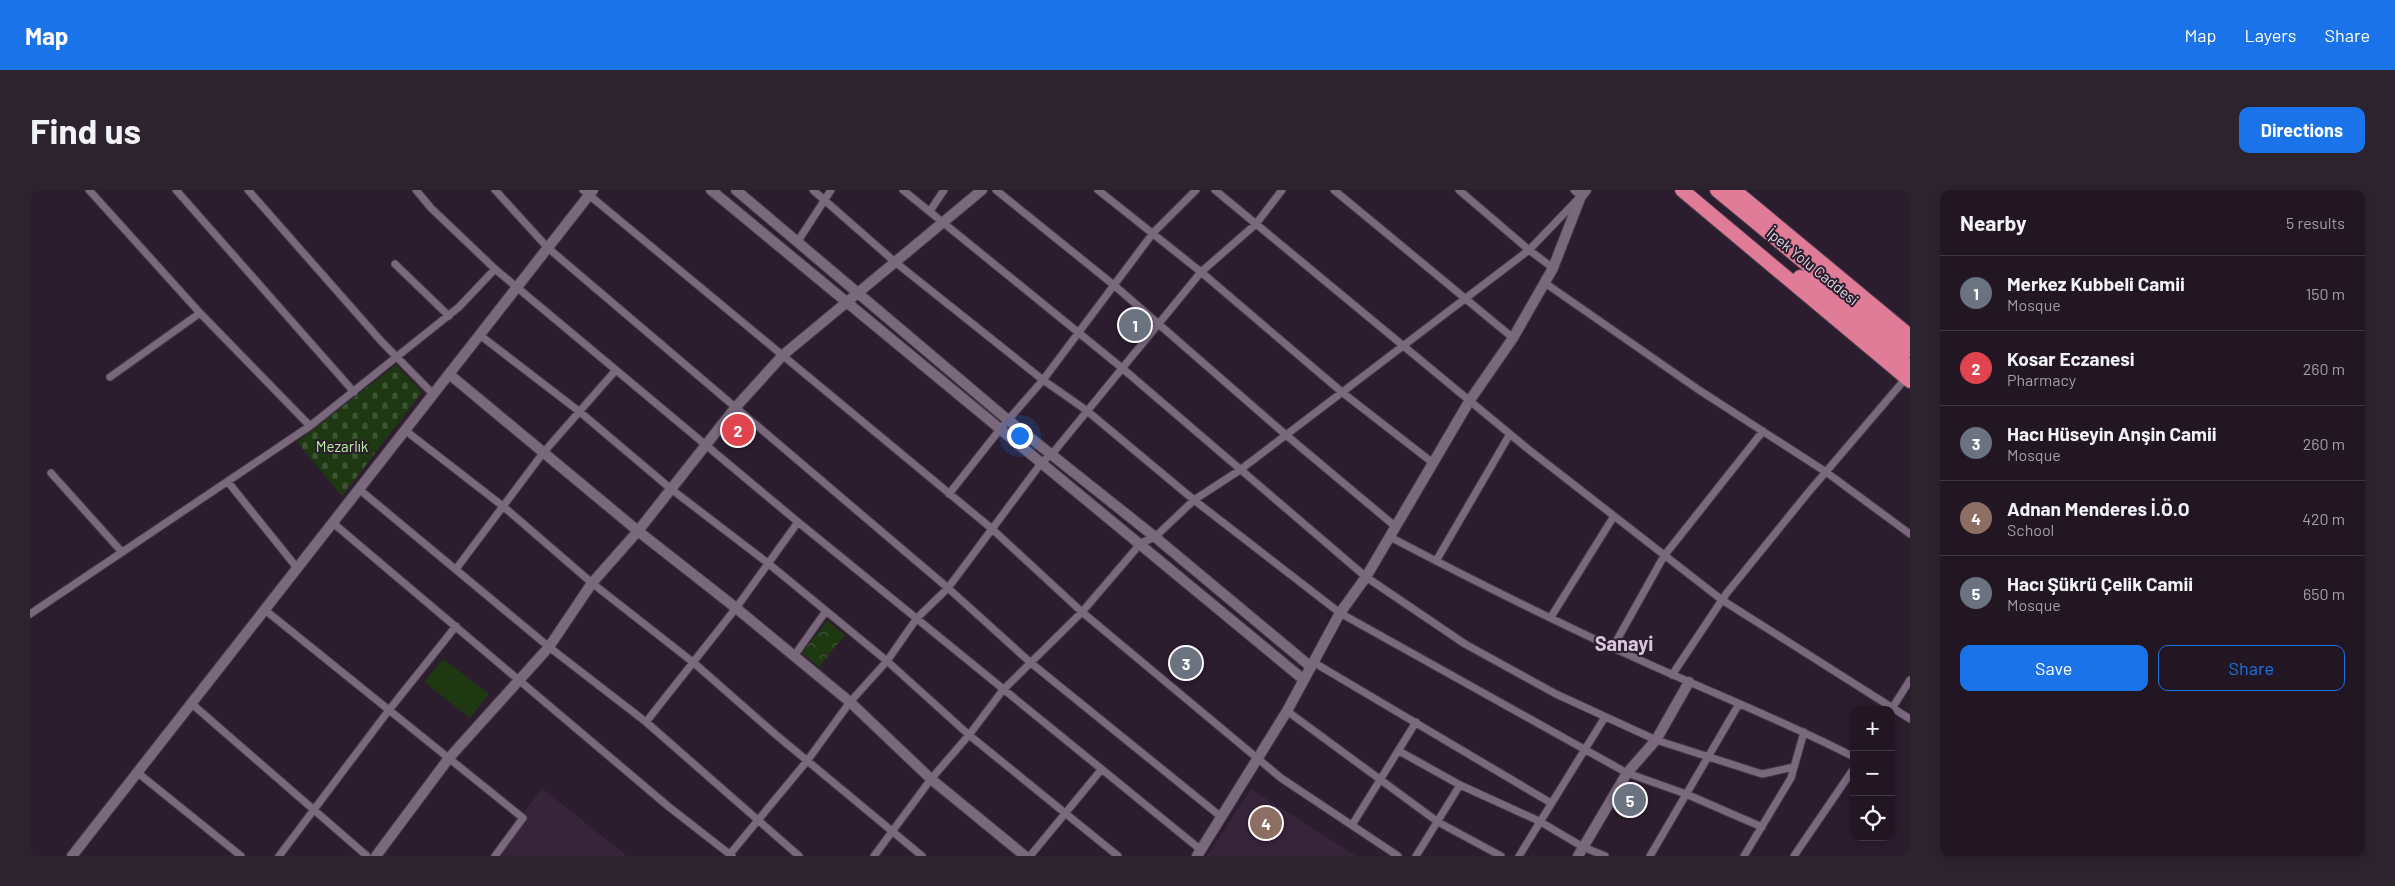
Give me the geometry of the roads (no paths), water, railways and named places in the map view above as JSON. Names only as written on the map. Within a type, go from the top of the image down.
[{"type":"highway","points":[[1682,190],[1909,375]]},
{"type":"highway","name":"İpek Yolu Caddesi","points":[[1696,190],[1909,375]]},
{"type":"highway","name":"İpek Yolu Caddesi","points":[[1717,190],[1910,350]]},
{"type":"highway","points":[[1734,190],[1910,336]]},
{"type":"street","points":[[89,190],[200,313],[310,426]]},
{"type":"street","points":[[176,190],[354,392]]},
{"type":"street","points":[[248,190],[434,395]]},
{"type":"street","points":[[416,190],[431,208],[495,269],[615,371],[917,618],[1199,853],[1220,816],[1259,758],[1287,711],[1340,613],[1366,577],[1470,400],[1513,338],[1545,283],[1553,268],[1581,192]]},
{"type":"street","points":[[495,190],[548,248],[948,588],[1031,663],[1220,816]]},
{"type":"street","points":[[711,190],[1141,543],[1304,680]]},
{"type":"street","points":[[736,190],[1008,420],[1312,664],[1416,722],[1551,803]]},
{"type":"street","points":[[813,190],[895,262],[1043,380],[1086,410],[1194,500],[1340,613],[1627,773],[1686,794],[1762,826]]},
{"type":"street","points":[[798,241],[831,190]]},
{"type":"street","points":[[903,190],[1122,368],[1366,577],[1465,644],[1556,694],[1656,740],[1762,774],[1794,767]]},
{"type":"street","points":[[930,211],[944,190]]},
{"type":"street","points":[[376,856],[449,758],[519,678],[549,647],[592,583],[638,531],[735,408],[783,355],[982,190]]},
{"type":"street","points":[[996,190],[1159,323],[1286,436],[1396,527]]},
{"type":"street","points":[[1098,190],[1201,272],[1343,393],[1433,463]]},
{"type":"street","points":[[949,494],[1079,334],[1153,233],[1196,190]]},
{"type":"street","points":[[1215,190],[1510,434],[1664,556],[1722,600],[1887,706]]},
{"type":"street","points":[[334,524],[519,678],[669,807],[731,855],[807,760],[850,702],[887,661],[917,618],[948,588],[1042,462],[1052,454],[1086,410],[1201,272],[1256,224],[1282,190]]},
{"type":"street","points":[[1334,190],[1513,338]]},
{"type":"street","points":[[1459,190],[1553,268]]},
{"type":"street","points":[[72,856],[334,524],[449,374],[481,336],[588,192],[991,528],[1082,612],[1281,778],[1398,856]]},
{"type":"street","points":[[874,856],[931,779],[969,735],[1003,690],[1082,612],[1141,543],[1155,537],[1194,500],[1240,470],[1286,436],[1529,250],[1581,192]]},
{"type":"street","points":[[395,264],[448,316]]},
{"type":"street","points":[[30,614],[121,551],[310,426],[448,316],[495,269]]},
{"type":"street","points":[[1545,283],[1699,390],[1826,472],[1910,534]]},
{"type":"street","points":[[110,378],[200,313]]},
{"type":"street","points":[[481,336],[580,412],[671,489],[769,564],[887,661],[969,735],[1118,856]]},
{"type":"street","points":[[456,569],[543,453],[615,371]]},
{"type":"street","points":[[449,374],[638,531],[736,608],[850,702],[931,779],[1025,856]]},
{"type":"street","points":[[1672,675],[1722,600],[1826,472],[1909,375]]},
{"type":"street","points":[[406,431],[504,507],[592,583],[694,663],[922,856]]},
{"type":"street","points":[[1613,647],[1664,556],[1763,431]]},
{"type":"street","points":[[1436,561],[1510,434]]},
{"type":"street","points":[[51,473],[121,551]]},
{"type":"street","points":[[228,482],[298,569]]},
{"type":"street","points":[[360,490],[549,647],[646,722],[710,776],[757,821],[799,856]]},
{"type":"street","points":[[1551,618],[1614,516]]},
{"type":"street","points":[[646,722],[736,608],[798,522]]},
{"type":"street","points":[[1390,537],[1551,618],[1672,675],[1804,732],[1850,755]]},
{"type":"street","points":[[265,610],[523,818],[495,856]]},
{"type":"street","points":[[794,656],[826,611]]},
{"type":"street","points":[[279,856],[389,710],[456,626]]},
{"type":"street","points":[[1894,706],[1910,680]]},
{"type":"street","points":[[1580,852],[1627,773],[1656,740],[1689,682]]},
{"type":"street","points":[[192,704],[367,856]]},
{"type":"street","points":[[1650,856],[1739,704]]},
{"type":"street","points":[[1287,711],[1438,822],[1500,856]]},
{"type":"street","points":[[1895,711],[1910,719]]},
{"type":"street","points":[[1519,856],[1605,717]]},
{"type":"street","points":[[1352,825],[1400,751],[1416,722]]},
{"type":"street","points":[[1744,856],[1791,778],[1804,732]]},
{"type":"street","points":[[1400,751],[1460,785],[1539,821],[1580,852],[1605,856]]},
{"type":"street","points":[[1030,856],[1101,770]]},
{"type":"street","points":[[138,773],[241,856]]},
{"type":"street","points":[[1794,856],[1850,774]]},
{"type":"street","points":[[1416,856],[1460,785]]},
{"type":"place","name":"Merkez Kubbeli Camii","points":[[1135,325]]},
{"type":"place","name":"Kosar Eczanesi","points":[[738,430]]},
{"type":"place","name":"Hacı Hüseyin Anşin Camii","points":[[1186,663]]},
{"type":"place","name":"Hacı Şükrü Çelik Camii","points":[[1630,800]]},
{"type":"place","name":"Adnan Menderes İ.Ö.O","points":[[1266,823]]},
{"type":"district","name":"Sanayi","points":[[1624,643]]},
{"type":"park label","name":"Mezarlık","points":[[342,446]]}]
